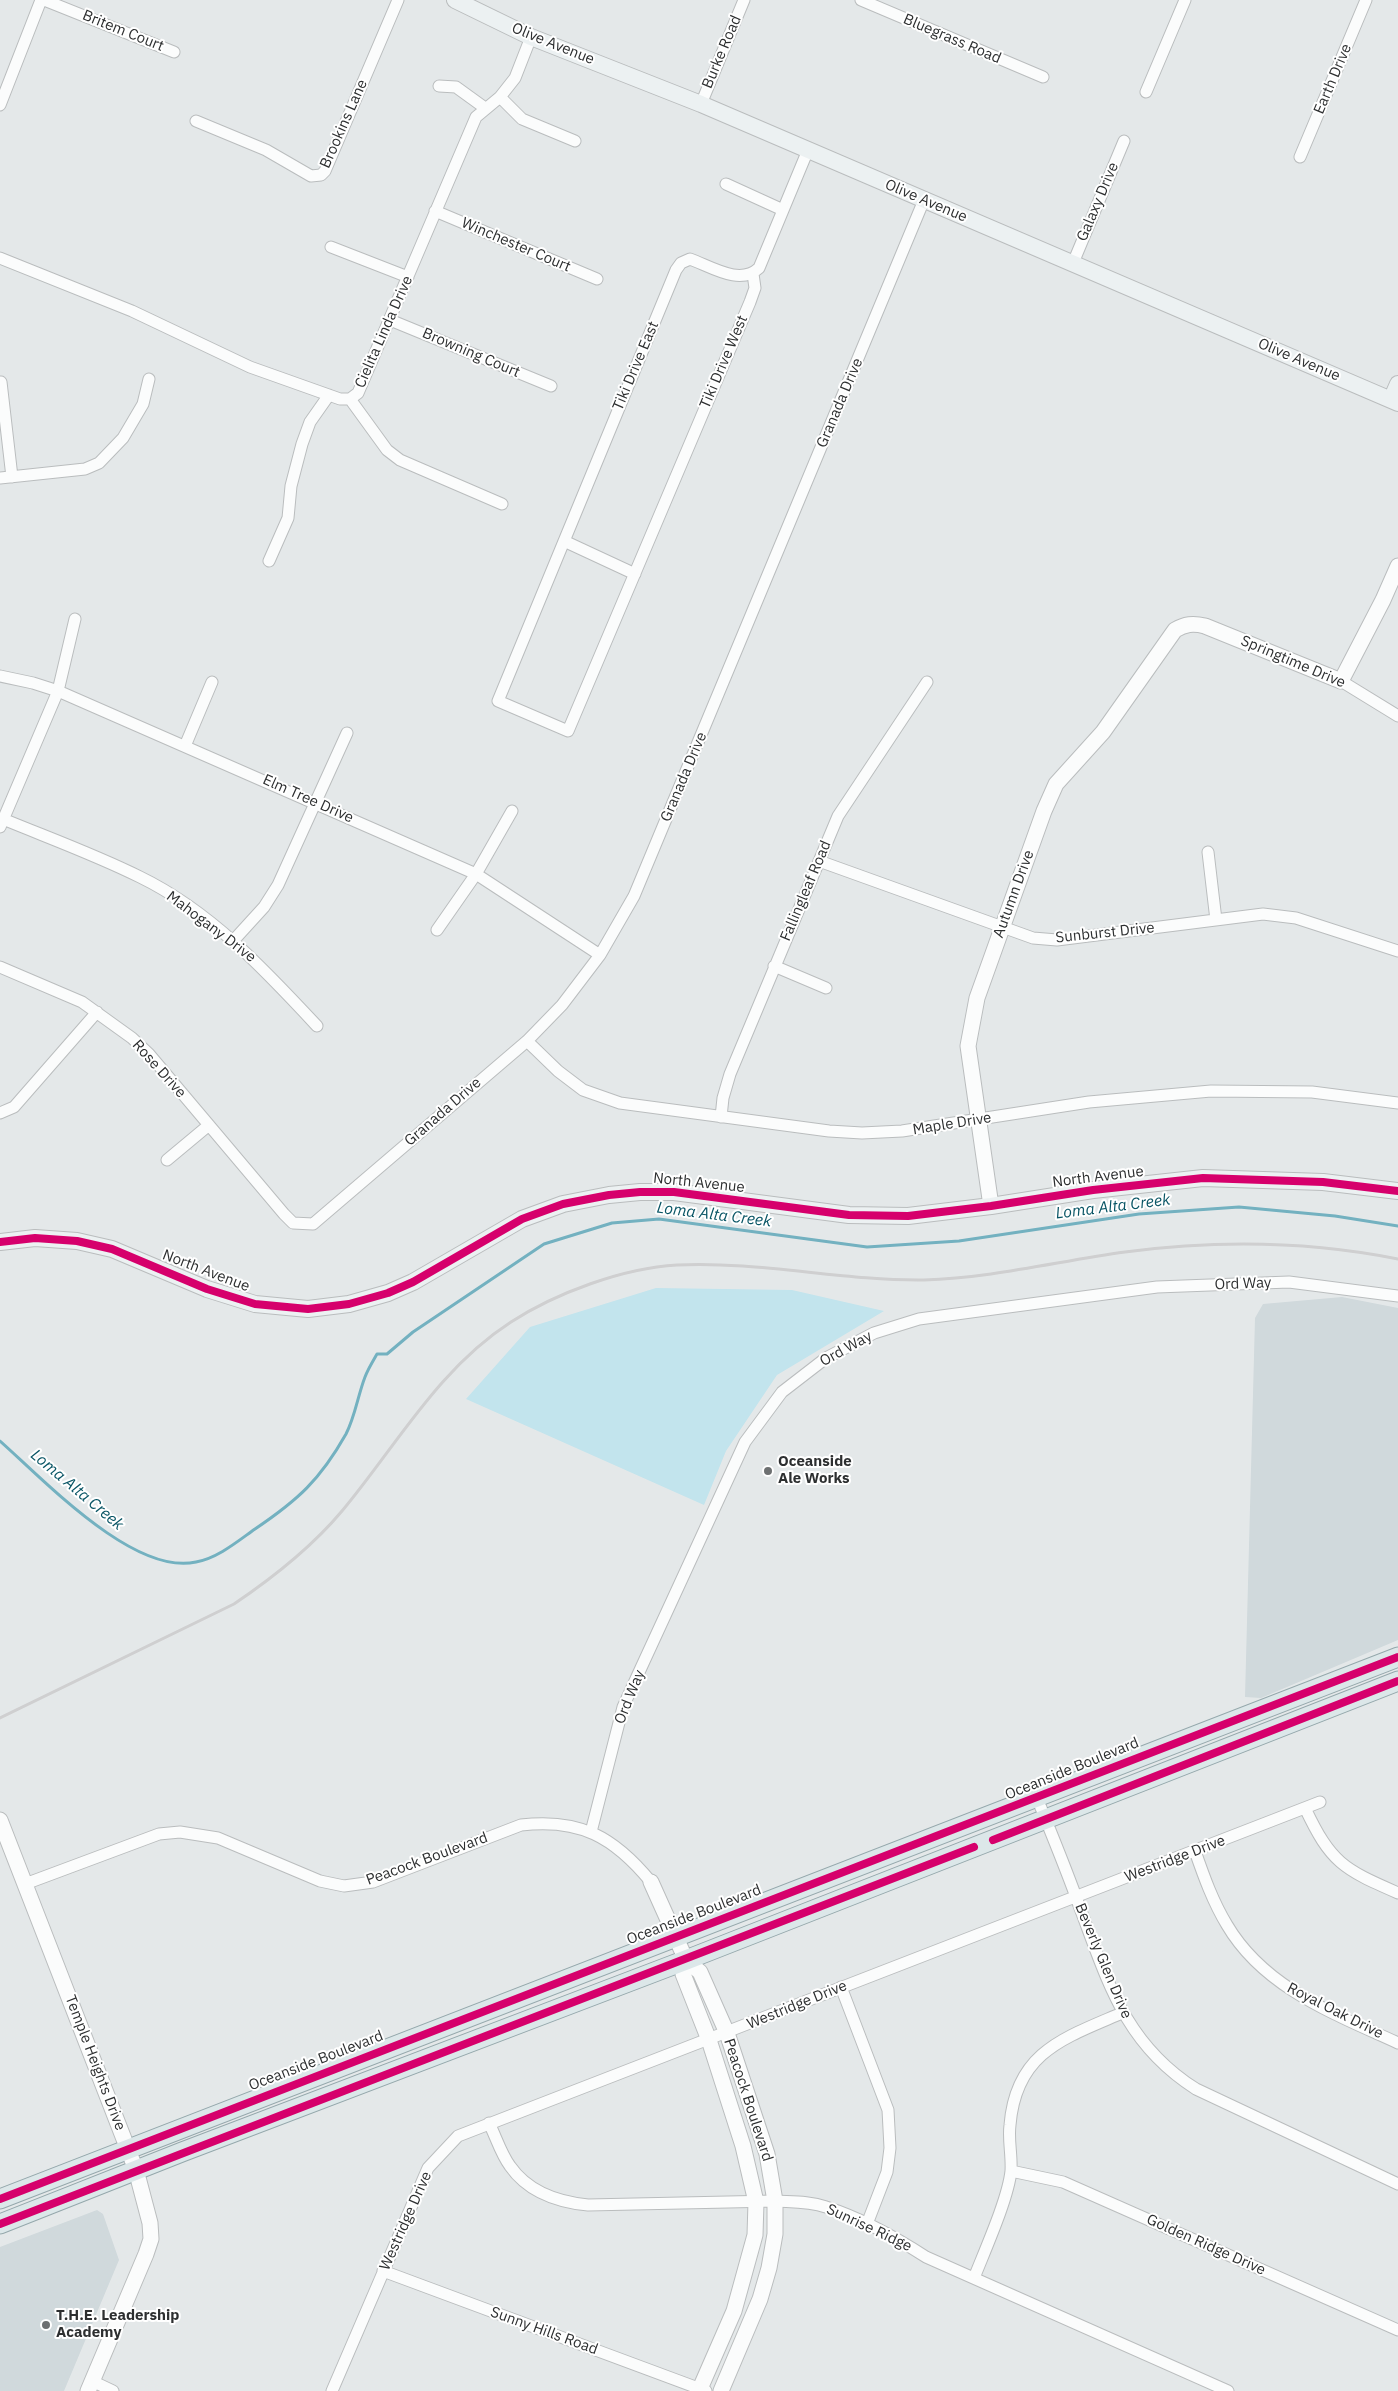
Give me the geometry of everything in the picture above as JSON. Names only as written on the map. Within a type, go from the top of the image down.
[{"type":"main road","name":"Olive Avenue","points":[[455,0],[531,37],[701,104],[1395,401]]},
{"type":"main road","points":[[1395,401],[1398,384]]},
{"type":"main road","name":"North Avenue","points":[[0,1242],[35,1238],[77,1240],[112,1249],[207,1289],[255,1304],[308,1309],[349,1304],[388,1293],[413,1282],[522,1219],[563,1204],[609,1195],[640,1192],[674,1192],[849,1215],[908,1216],[991,1206],[1093,1190],[1202,1178],[1323,1182],[1398,1191]]},
{"type":"main road","name":"Oceanside Boulevard","points":[[0,2199],[1398,1658]]},
{"type":"main road","points":[[0,2224],[587,1996],[686,1960],[1398,1681]]},
{"type":"street","name":"Britem Court","points":[[43,0],[174,52]]},
{"type":"street","points":[[1,100],[43,0]]},
{"type":"street","name":"Brookins Lane","points":[[196,121],[266,150],[311,176],[321,175],[325,171],[398,0]]},
{"type":"street","name":"Burke Road","points":[[701,104],[744,0]]},
{"type":"street","name":"Bluegrass Road","points":[[861,0],[1043,77]]},
{"type":"street","points":[[1146,92],[1185,0]]},
{"type":"street","name":"Earth Drive","points":[[1300,157],[1366,0]]},
{"type":"street","name":"Cielita Linda Drive","points":[[0,258],[132,311],[250,367],[340,399],[350,398],[358,393],[476,117],[500,97],[515,78],[531,37]]},
{"type":"street","points":[[438,86],[456,87],[485,108]]},
{"type":"street","points":[[500,97],[522,119],[575,141]]},
{"type":"street","name":"Galaxy Drive","points":[[1072,263],[1124,141]]},
{"type":"street","name":"Tiki Drive West","points":[[564,541],[498,701],[568,731],[750,302],[755,288],[753,274],[759,268],[808,150]]},
{"type":"street","points":[[726,184],[783,210]]},
{"type":"street","name":"Granada Drive","points":[[284,1214],[294,1223],[313,1224],[526,1041],[562,1005],[600,955],[634,896],[924,200]]},
{"type":"street","name":"Winchester Court","points":[[436,211],[597,279]]},
{"type":"street","points":[[331,247],[408,277]]},
{"type":"street","name":"Tiki Drive East","points":[[564,541],[676,270],[681,263],[690,259],[739,277],[753,274]]},
{"type":"street","name":"Browning Court","points":[[390,320],[551,386]]},
{"type":"street","points":[[1,382],[6,478],[86,468],[100,463],[123,438],[143,404],[149,379]]},
{"type":"street","points":[[269,561],[288,518],[291,486],[302,444],[310,422],[329,395]]},
{"type":"street","points":[[350,398],[387,450],[400,460],[502,504]]},
{"type":"street","points":[[564,541],[634,574]]},
{"type":"street","points":[[1341,681],[1383,600],[1398,566]]},
{"type":"street","points":[[2,822],[58,691],[74,619]]},
{"type":"street","name":"Springtime Drive","points":[[1182,626],[1192,623],[1205,626],[1341,681],[1398,716]]},
{"type":"street","name":"Autumn Drive","points":[[991,1206],[968,1046],[970,1026],[977,998],[1044,811],[1056,784],[1103,732],[1175,630],[1182,626]]},
{"type":"street","name":"Elm Tree Drive","points":[[0,676],[58,691],[476,874],[600,955]]},
{"type":"street","points":[[185,746],[212,682]]},
{"type":"street","name":"Fallingleaf Road","points":[[721,1116],[723,1098],[730,1074],[838,816],[927,682]]},
{"type":"street","points":[[233,941],[264,907],[278,885],[347,733]]},
{"type":"street","points":[[436,930],[476,874],[512,811]]},
{"type":"street","name":"Mahogany Drive","points":[[2,822],[141,878],[191,908],[259,964],[316,1026]]},
{"type":"street","points":[[1208,852],[1216,920]]},
{"type":"street","name":"Sunburst Drive","points":[[819,860],[1033,938],[1057,940],[1263,914],[1296,918],[1398,952]]},
{"type":"street","points":[[774,966],[826,988]]},
{"type":"street","name":"Rose Drive","points":[[0,967],[82,1002],[132,1038],[149,1054],[284,1214]]},
{"type":"street","points":[[0,1112],[14,1107],[97,1012]]},
{"type":"street","name":"Maple Drive","points":[[526,1041],[558,1071],[583,1090],[620,1103],[829,1131],[862,1133],[902,1131],[1090,1102],[1211,1091],[1312,1092],[1398,1103]]},
{"type":"street","points":[[167,1160],[209,1125]]},
{"type":"street","name":"Ord Way","points":[[590,1832],[623,1707],[746,1442],[782,1392],[826,1358],[874,1333],[919,1319],[1157,1287],[1289,1282],[1398,1296]]},
{"type":"street","name":"Beverly Glen Drive","points":[[1037,1798],[1122,2013],[1135,2033],[1155,2056],[1189,2084],[1398,2184]]},
{"type":"street","name":"Westridge Drive","points":[[337,2390],[383,2271],[428,2168],[458,2136],[1320,1802]]},
{"type":"street","points":[[1304,1808],[1318,1836],[1338,1861],[1353,1873],[1398,1893]]},
{"type":"street","name":"Temple Heights Drive","points":[[0,1820],[129,2149],[150,2223],[151,2239],[90,2386]]},
{"type":"street","name":"Peacock Boulevard","points":[[25,1884],[159,1834],[180,1832],[218,1838],[320,1881],[344,1886],[373,1882],[520,1825],[538,1823],[571,1825],[590,1832],[603,1838],[630,1857],[651,1882],[686,1960],[700,1972],[726,2033],[768,2154],[776,2201],[775,2234],[769,2268],[760,2298],[721,2391]]},
{"type":"street","name":"Royal Oak Drive","points":[[1195,1852],[1216,1906],[1228,1927],[1252,1958],[1280,1983],[1314,2004],[1398,2043]]},
{"type":"street","name":"Peacock Boulevard","points":[[686,1960],[683,1974],[709,2040],[743,2146],[756,2202],[755,2234],[734,2311],[702,2390]]},
{"type":"street","points":[[841,1988],[888,2110],[890,2148],[887,2172],[867,2224]]},
{"type":"street","points":[[974,2278],[1006,2191],[1011,2171],[1010,2125],[1019,2082],[1043,2052],[1068,2036],[1122,2013]]},
{"type":"street","name":"Sunrise Ridge","points":[[489,2123],[509,2166],[528,2185],[563,2202],[588,2205],[776,2201],[803,2202],[825,2206],[897,2238],[926,2257],[1228,2391]]},
{"type":"street","name":"Golden Ridge Drive","points":[[1011,2171],[1063,2182],[1398,2330]]},
{"type":"street","name":"Sunny Hills Road","points":[[383,2271],[702,2390]]},
{"type":"street","points":[[90,2386],[113,2391]]},
{"type":"shaded area","points":[[656,1288],[792,1290],[884,1311],[777,1375],[726,1451],[704,1505],[466,1399],[530,1327]]},
{"type":"shaded area","points":[[1342,1297],[1398,1308],[1398,1640],[1261,1698],[1245,1697],[1255,1318],[1263,1304]]},
{"type":"shaded area","name":"T.H.E. Leadership Academy","points":[[97,2210],[103,2214],[119,2260],[64,2391],[0,2391],[0,2247]]},
{"type":"waterway","name":"Loma Alta Creek","points":[[0,1441],[65,1500],[118,1540],[145,1554],[172,1562],[196,1562],[212,1557],[235,1544],[284,1508],[317,1477],[346,1434],[365,1377],[377,1354],[387,1354],[413,1332],[544,1244],[612,1223],[659,1219],[867,1247],[959,1241],[1139,1214],[1239,1207],[1335,1216],[1398,1226]]},
{"type":"railway","points":[[0,1718],[234,1604],[263,1583],[305,1550],[330,1525],[440,1385],[485,1341],[529,1311],[548,1301],[591,1284],[635,1271],[677,1265],[770,1268],[862,1278],[949,1279],[1000,1273],[1125,1252],[1193,1245],[1262,1244],[1296,1246],[1364,1253],[1398,1259]]},
{"type":"cycle path","points":[[0,1242],[35,1238],[77,1241],[112,1249],[207,1289],[255,1304],[308,1309],[349,1304],[388,1293],[413,1282],[522,1219],[563,1204],[609,1195],[640,1192],[674,1192],[849,1215],[908,1216],[991,1206],[1093,1190],[1203,1178],[1323,1182],[1398,1191]]},
{"type":"cycle path","points":[[0,2199],[1398,1657]]},
{"type":"cycle path","points":[[993,1840],[1398,1681]]},
{"type":"cycle path","points":[[0,2224],[974,1847]]},
{"type":"place","name":"Oceanside Ale Works","points":[[768,1471]]},
{"type":"place","name":"T.H.E. Leadership Academy","points":[[46,2325]]}]
